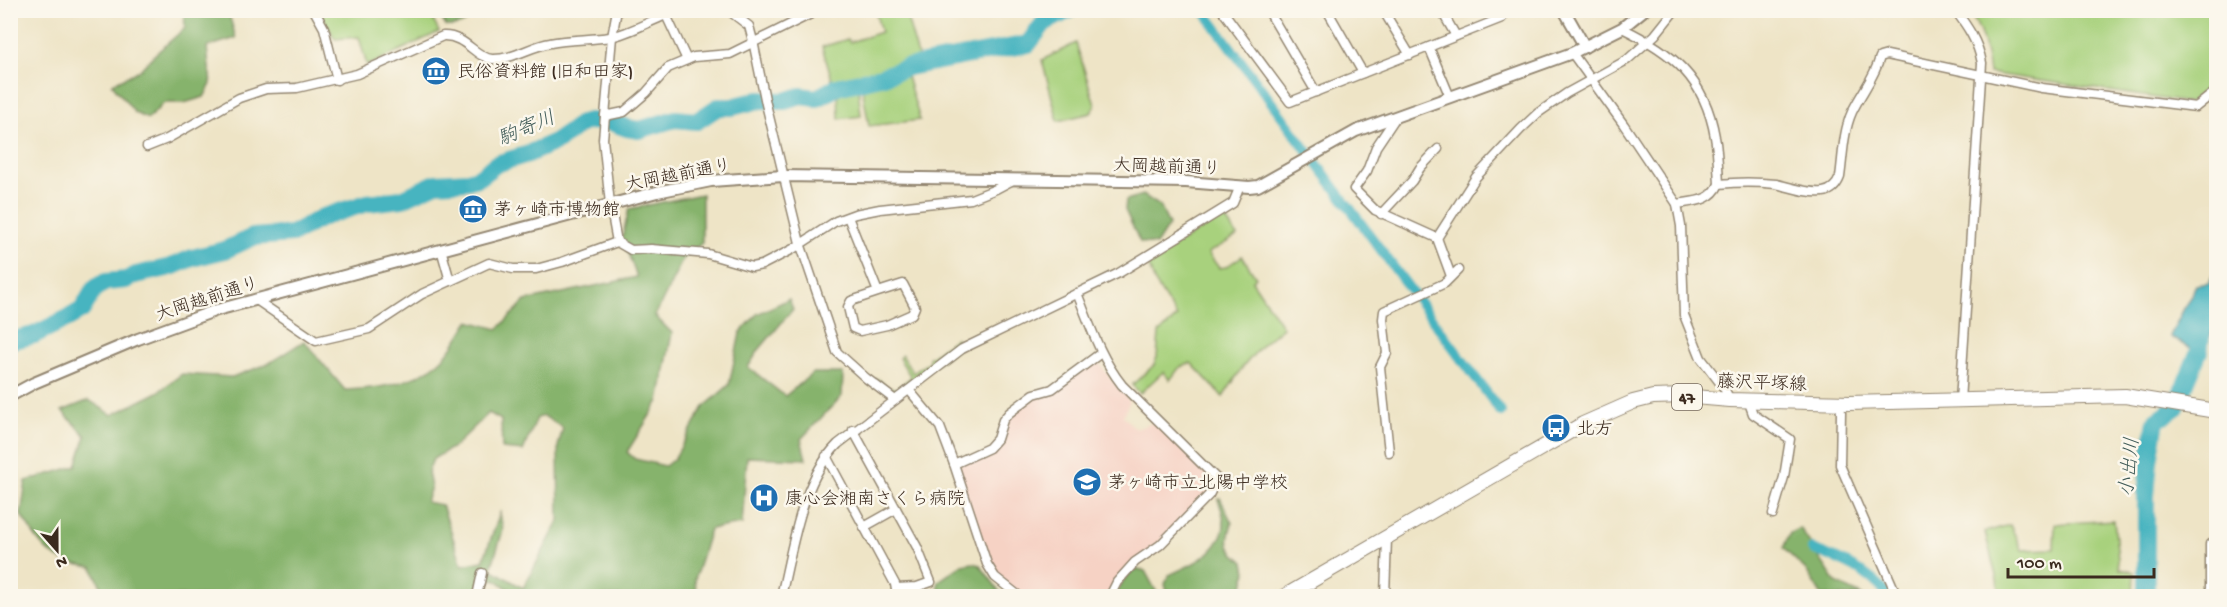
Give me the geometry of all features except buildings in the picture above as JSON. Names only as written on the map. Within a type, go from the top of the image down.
[{"type":"main road","name":"藤沢平塚線","points":[[1285,597],[1612,410],[1653,397],[1683,396],[1730,400],[1839,403],[2095,396],[2140,398],[2217,411]]},
{"type":"street","points":[[314,10],[324,28],[338,80]]},
{"type":"street","points":[[617,10],[612,37],[604,157],[617,242]]},
{"type":"street","points":[[728,10],[748,26],[753,41],[800,243],[837,352],[895,400]]},
{"type":"street","points":[[605,119],[624,112],[646,93],[668,68],[694,57],[730,54],[819,10]]},
{"type":"street","points":[[1222,10],[1290,102],[1502,18],[1498,10]]},
{"type":"street","points":[[1269,10],[1316,92]]},
{"type":"street","points":[[1327,10],[1363,73]]},
{"type":"street","points":[[1383,10],[1410,55]]},
{"type":"street","points":[[1441,10],[1456,36]]},
{"type":"street","points":[[1564,10],[1585,47]]},
{"type":"street","name":"大岡越前通り","points":[[10,396],[48,377],[173,324],[255,298],[610,204],[711,181],[783,176],[1186,182],[1258,186],[1356,131],[1572,53],[1622,28],[1644,10]]},
{"type":"street","points":[[1437,238],[1476,177],[1521,129],[1538,113],[1567,93],[1627,60],[1649,41],[1675,10]]},
{"type":"street","points":[[1955,10],[1968,28],[1979,50],[1982,77],[1960,401]]},
{"type":"street","points":[[147,147],[167,139],[239,98],[266,89],[297,88],[338,80],[357,74],[443,36],[452,35],[483,56],[492,59],[506,57],[549,43],[612,37],[666,15],[687,60]]},
{"type":"street","points":[[1622,28],[1649,41],[1685,70],[1696,83],[1711,121],[1715,137],[1719,183],[1711,196],[1704,200],[1677,204]]},
{"type":"street","points":[[1429,47],[1450,97]]},
{"type":"street","points":[[1572,53],[1677,204],[1681,226],[1684,315],[1701,358],[1724,388],[1730,400]]},
{"type":"street","points":[[1719,183],[1774,184],[1822,193],[1831,190],[1838,184],[1840,177],[1845,132],[1851,113],[1877,68],[1880,57],[1887,55],[2042,88],[2196,107],[2211,95],[2217,95]]},
{"type":"street","points":[[1389,452],[1380,367],[1388,352],[1384,311],[1445,283],[1455,273],[1437,238],[1375,210],[1354,189],[1367,171],[1376,147],[1396,116]]},
{"type":"street","points":[[1382,214],[1438,148]]},
{"type":"street","points":[[255,298],[316,341],[369,329],[423,294],[489,263],[513,269],[536,269],[617,242],[631,250],[651,249],[673,253],[708,254],[751,267],[762,265],[848,217],[880,209],[970,199],[1014,179]]},
{"type":"street","points":[[781,597],[805,500],[817,470],[826,456],[853,430],[962,349],[1141,261],[1233,203],[1240,186]]},
{"type":"street","points":[[848,217],[879,292]]},
{"type":"street","points":[[441,249],[450,281]]},
{"type":"street","points":[[903,284],[915,307],[912,314],[887,325],[860,331],[854,328],[848,308],[851,301],[879,292],[903,284]]},
{"type":"street","points":[[1077,293],[1101,353],[1122,385],[1217,479],[1209,495],[1160,545],[1135,562],[1117,582],[1110,597]]},
{"type":"street","points":[[954,464],[989,448],[997,439],[1003,420],[1009,413],[1034,394],[1052,389],[1101,353]]},
{"type":"street","points":[[909,390],[940,427],[987,564],[995,577],[1019,597]]},
{"type":"street","points":[[1748,400],[1753,414],[1790,439],[1784,477],[1773,514]]},
{"type":"street","points":[[1839,403],[1841,412],[1840,465],[1897,597]]},
{"type":"street","points":[[826,456],[897,592],[931,582],[917,547],[853,430]]},
{"type":"street","points":[[864,527],[896,510]]},
{"type":"street","points":[[1385,597],[1387,538]]},
{"type":"street","points":[[2210,544],[2210,597]]},
{"type":"street","points":[[477,597],[482,573]]},
{"type":"shaded area","name":"茅ヶ崎市立北陽中学校","points":[[1094,363],[1101,365],[1130,401],[1123,416],[1136,429],[1153,423],[1211,477],[1212,487],[1107,596],[1023,596],[997,576],[989,564],[958,468],[962,463],[989,453],[999,444],[1006,419],[1035,397]]},
{"type":"green space","points":[[184,11],[228,11],[236,38],[207,47],[211,84],[204,97],[184,103],[164,103],[148,119],[135,113],[112,84],[140,70],[185,28]]},
{"type":"green space","points":[[319,11],[432,11],[439,32],[367,66],[359,37],[335,39]]},
{"type":"green space","points":[[437,11],[477,11],[463,23],[446,26]]},
{"type":"green space","points":[[875,11],[905,11],[919,59],[879,73],[833,83],[822,47],[848,39],[850,42],[881,32]]},
{"type":"green space","points":[[1968,11],[2216,11],[2216,91],[2208,87],[2190,103],[1989,73],[1980,32]]},
{"type":"green space","points":[[1076,43],[1095,105],[1091,113],[1058,121],[1042,60]]},
{"type":"green space","points":[[906,73],[920,120],[869,126],[862,87],[892,80]]},
{"type":"green space","points":[[858,87],[861,116],[839,119],[838,91]]},
{"type":"green space","points":[[702,194],[702,243],[683,259],[655,316],[672,333],[659,401],[627,452],[635,459],[665,466],[674,459],[704,407],[729,385],[740,333],[757,314],[789,299],[793,309],[758,351],[748,367],[785,396],[813,373],[843,373],[842,396],[801,439],[806,459],[747,457],[742,524],[710,529],[695,579],[696,591],[704,596],[517,596],[495,579],[484,581],[482,596],[105,595],[92,567],[66,562],[49,552],[35,537],[21,515],[26,481],[76,466],[86,436],[62,411],[89,400],[112,415],[158,392],[182,374],[232,377],[268,364],[304,341],[345,390],[382,387],[406,381],[443,359],[469,321],[498,329],[525,301],[637,277],[622,238],[629,209]],"holes":[[[489,413],[501,420],[502,449],[523,451],[537,418],[544,416],[563,428],[558,446],[559,521],[523,588],[491,569],[503,530],[500,513],[483,561],[462,565],[442,505],[426,502],[431,487],[428,472],[433,459],[455,446]]]},
{"type":"green space","points":[[1143,195],[1160,206],[1169,225],[1156,245],[1140,242],[1125,210],[1126,200]]},
{"type":"green space","points":[[1223,215],[1237,236],[1208,253],[1219,268],[1226,267],[1242,256],[1256,277],[1252,281],[1283,327],[1262,345],[1242,368],[1223,397],[1191,363],[1179,368],[1170,380],[1163,372],[1140,393],[1132,385],[1154,365],[1159,333],[1177,317],[1154,281],[1148,263]]},
{"type":"green space","points":[[956,338],[961,346],[894,394],[875,380],[878,379],[886,386],[896,389],[911,377],[899,358],[902,355],[913,373]]},
{"type":"green space","points":[[1220,498],[1232,523],[1229,546],[1244,562],[1246,572],[1241,596],[1165,596],[1168,595],[1165,584],[1169,575],[1201,559],[1215,547],[1220,539],[1224,523],[1218,499]]},
{"type":"green space","points":[[2114,520],[2119,569],[2134,572],[2133,596],[2001,596],[1985,532],[2010,525],[2022,550],[2054,549],[2055,524]]},
{"type":"green space","points":[[1800,528],[1836,583],[1863,596],[1822,596],[1806,570],[1783,548],[1790,533]]},
{"type":"green space","points":[[973,563],[980,565],[1003,596],[941,596],[939,581],[962,565]]},
{"type":"green space","points":[[1138,569],[1145,571],[1156,591],[1163,596],[1115,596],[1127,576]]},
{"type":"water","points":[[2216,269],[2216,324],[2202,353],[2170,336],[2196,285],[2209,283]]},
{"type":"waterway","name":"駒寄川","points":[[10,341],[34,335],[82,310],[95,288],[106,282],[126,280],[136,275],[171,267],[192,258],[225,250],[253,237],[292,234],[323,217],[367,203],[402,199],[436,183],[468,181],[480,177],[496,164],[528,154],[557,141],[582,123],[611,122],[639,130],[675,119],[697,121],[718,107],[732,107],[759,100],[785,101],[800,96],[817,98],[837,87],[881,77],[908,67],[1028,44],[1044,23],[1069,10]]},
{"type":"waterway","points":[[1203,10],[1501,412]]},
{"type":"waterway","name":"小出川","points":[[2146,596],[2146,495],[2156,421],[2176,407],[2199,351],[2205,310],[2216,289]]},
{"type":"waterway","points":[[1812,549],[1854,567],[1881,587],[1889,596]]},
{"type":"place","name":"民俗資料館 (旧和田家)","points":[[436,71]]},
{"type":"place","name":"茅ヶ崎市博物館","points":[[473,209]]},
{"type":"place","name":"北方","points":[[1556,428]]},
{"type":"place","name":"茅ヶ崎市立北陽中学校","points":[[1087,482]]},
{"type":"place","name":"康心会湘南さくら病院","points":[[764,498]]}]
